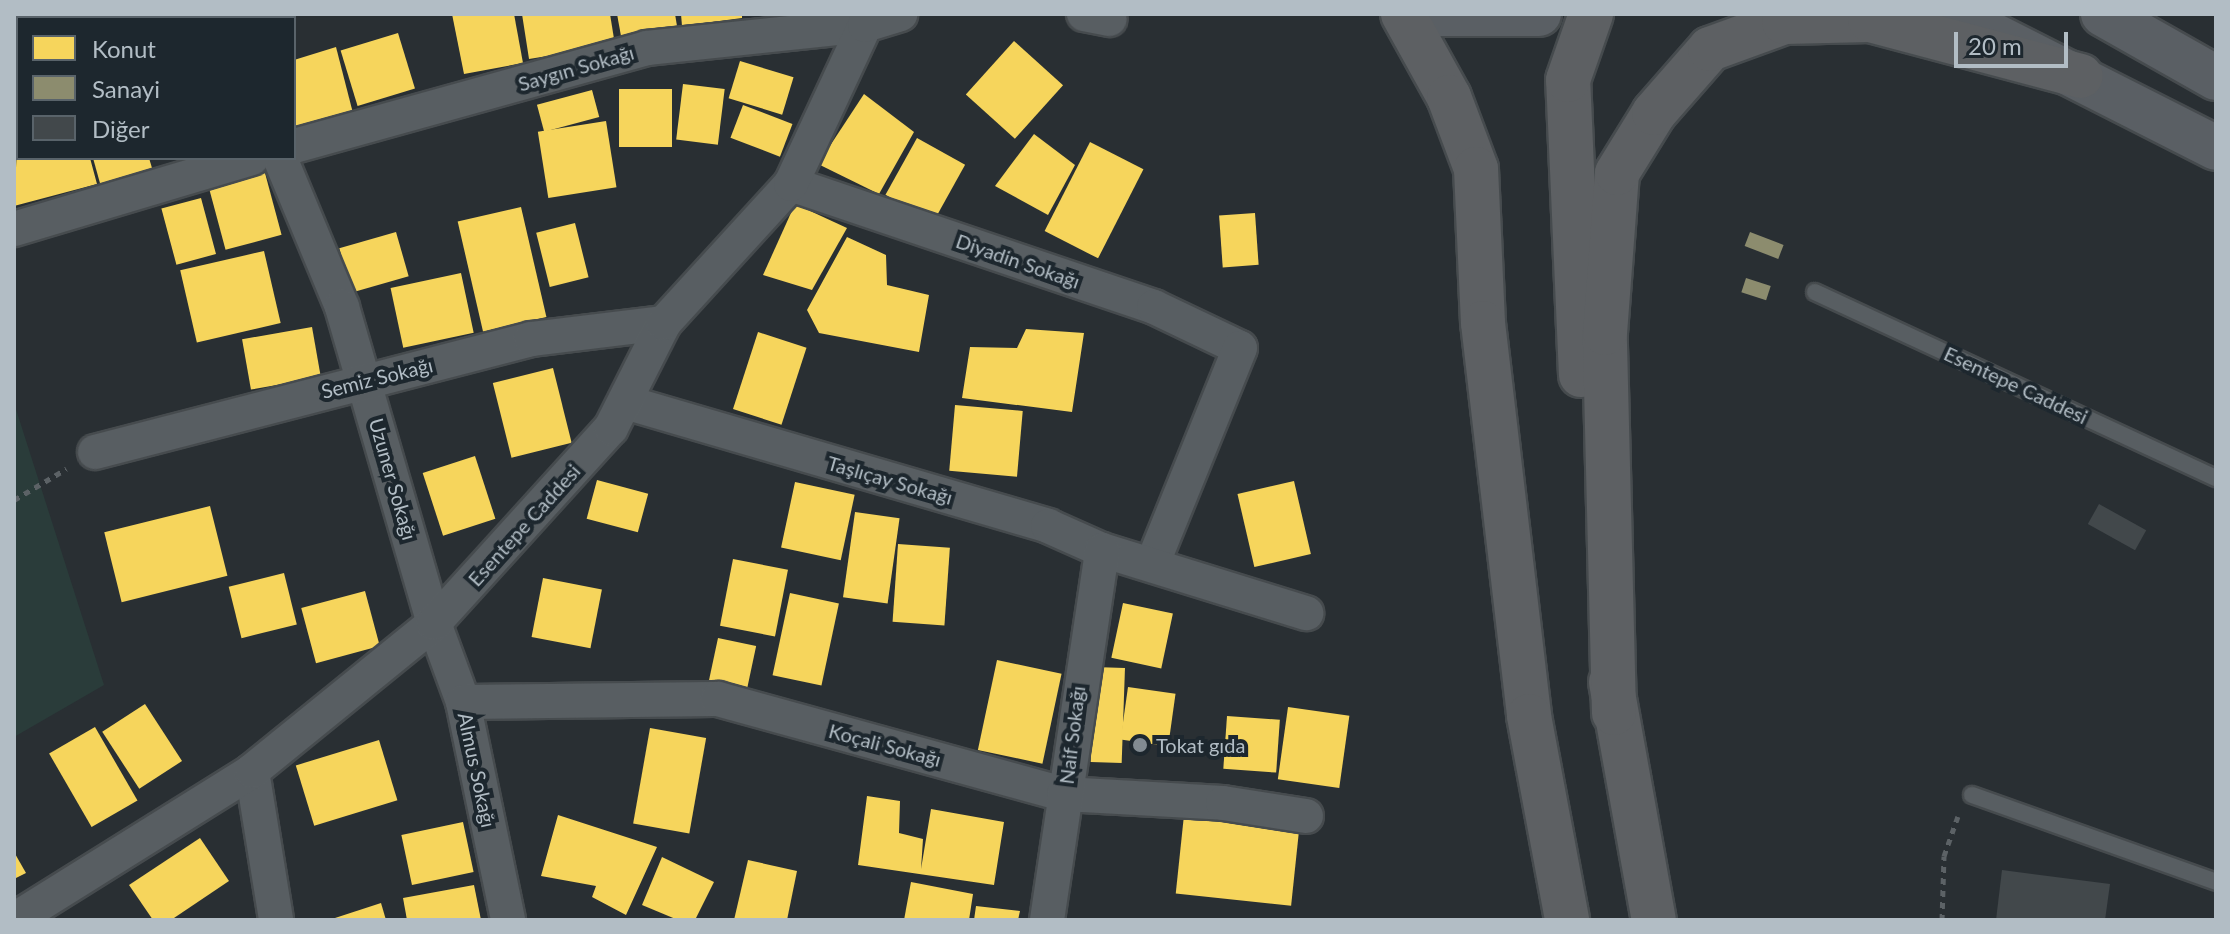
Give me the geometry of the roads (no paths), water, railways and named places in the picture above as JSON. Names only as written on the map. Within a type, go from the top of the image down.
[{"type":"highway","points":[[1403,14],[1449,97],[1476,169],[1483,323],[1529,716],[1567,920]]},
{"type":"highway","points":[[1591,14],[1568,80],[1574,302],[1614,713],[1654,920]]},
{"type":"highway","points":[[1614,713],[1605,333],[1617,173],[1654,113],[1710,49],[1784,22],[1870,20],[2081,76]]},
{"type":"main road","points":[[1439,14],[1539,14]]},
{"type":"main road","points":[[1952,14],[2081,76],[2216,148]]},
{"type":"main road","points":[[2103,14],[2216,78]]},
{"type":"street","points":[[865,25],[900,14]]},
{"type":"street","name":"Saygın Sokağı","points":[[296,145],[647,48],[865,25]]},
{"type":"street","name":"Esentepe Caddesi","points":[[14,920],[252,771],[434,623],[611,428],[664,323],[791,184],[865,25]]},
{"type":"street","points":[[14,229],[245,160]]},
{"type":"street","name":"Uzuner Sokağı","points":[[281,160],[342,307],[434,623]]},
{"type":"street","name":"Diyadin Sokağı","points":[[791,184],[1154,307],[1240,348],[1152,565]]},
{"type":"street","name":"Semiz Sokağı","points":[[95,452],[531,339],[664,323]]},
{"type":"street","name":"Taşlıçay Sokağı","points":[[625,402],[1048,526],[1102,550],[1306,613]]},
{"type":"street","name":"Naif Sokağı","points":[[1047,920],[1102,550]]},
{"type":"street","name":"Almus Sokağı","points":[[434,623],[463,702],[508,920]]},
{"type":"street","name":"Koçali Sokağı","points":[[463,702],[718,699],[1064,794],[1223,803],[1306,816]]},
{"type":"street","points":[[252,771],[276,920]]},
{"type":"lane","name":"Esentepe Caddesi","points":[[1815,292],[2216,478]]},
{"type":"lane","points":[[1972,795],[2216,882]]},
{"type":"place","name":"Tokat gıda","points":[[1140,745]]}]
